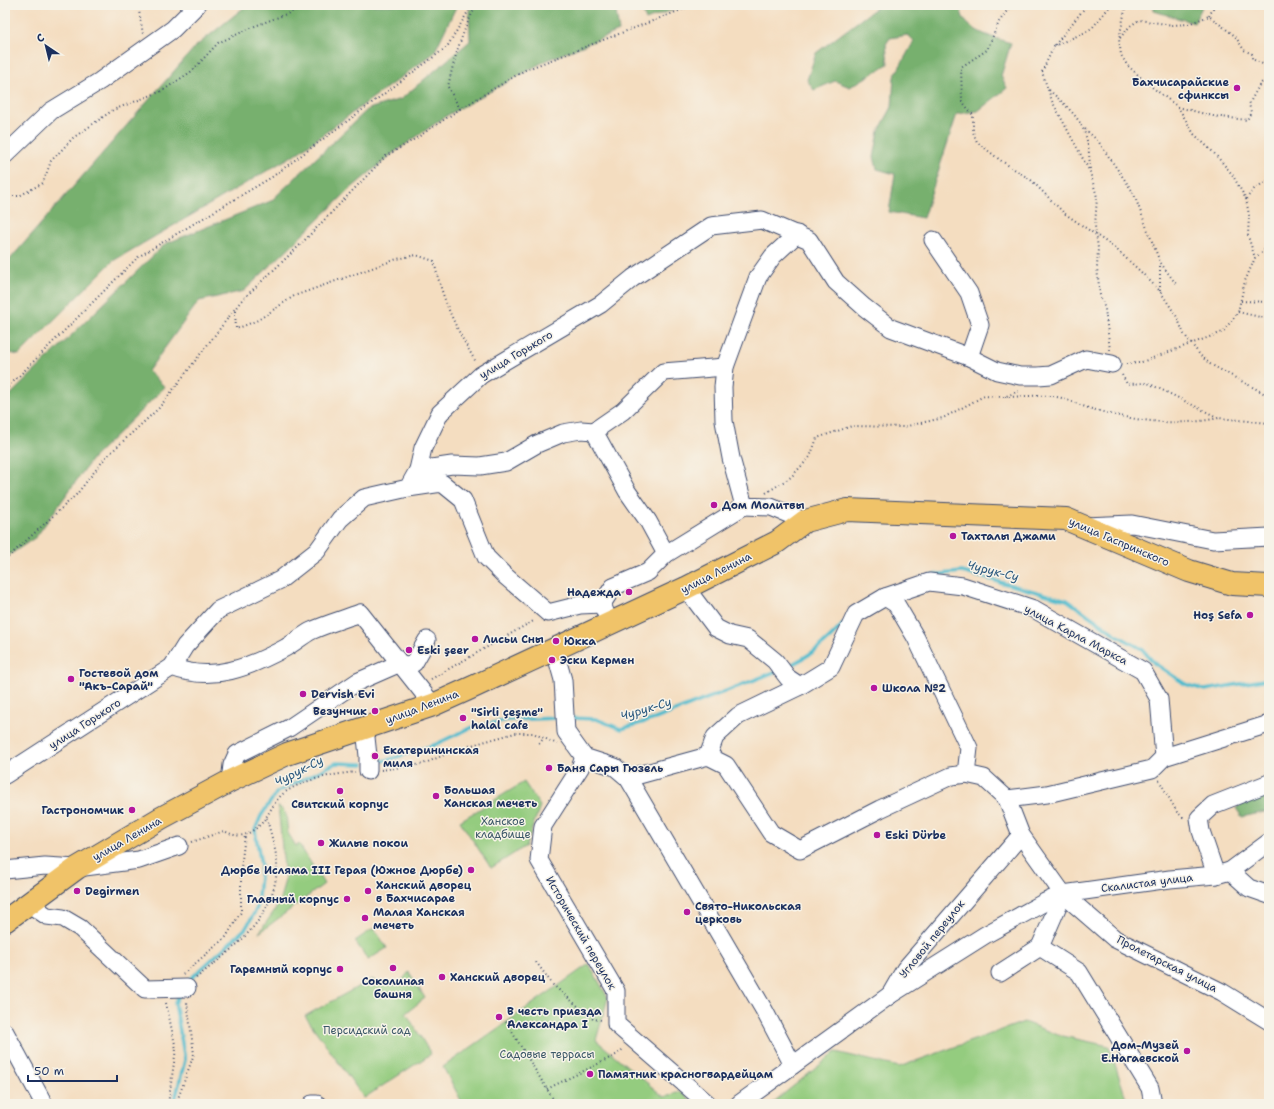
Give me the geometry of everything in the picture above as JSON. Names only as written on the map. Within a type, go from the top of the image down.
[{"type":"main road","name":"улица Ленина","points":[[5,921],[76,868],[161,818],[230,781],[288,754],[432,705],[554,648],[606,614],[686,588],[777,542],[805,521],[847,510]]},
{"type":"main road","name":"улица Гаспринского","points":[[847,510],[1031,516],[1066,519],[1081,527],[1189,571],[1232,584],[1269,586]]},
{"type":"street","points":[[5,155],[51,111],[100,81],[173,29],[197,5]]},
{"type":"street","name":"улица Горького","points":[[5,775],[172,667],[185,646],[218,610],[280,580],[317,551],[340,519],[364,498],[408,488],[418,470],[423,448],[440,413],[481,375],[601,304],[633,278],[711,226],[762,220],[809,240],[836,282],[864,307],[891,328],[970,357],[998,371],[1020,376],[1051,375],[1086,359],[1114,365]]},
{"type":"street","points":[[744,506],[731,458],[724,421],[723,387],[725,367],[758,277],[773,256],[797,234]]},
{"type":"street","points":[[933,240],[969,293],[980,325],[970,357]]},
{"type":"street","points":[[418,470],[452,465],[480,466],[506,462],[537,444],[563,433],[581,430],[594,431],[623,411],[662,372],[725,367]]},
{"type":"street","points":[[594,431],[627,491],[648,520],[666,554]]},
{"type":"street","points":[[408,488],[442,483],[463,500],[486,556],[504,575],[548,612],[580,605],[606,614],[613,587],[648,572],[666,554],[744,506],[771,507],[805,521]]},
{"type":"street","points":[[1081,527],[1132,524],[1213,540],[1269,537]]},
{"type":"street","name":"улица Карла Маркса","points":[[708,756],[715,737],[738,716],[794,682],[831,667],[856,614],[885,597],[929,582],[963,586],[1034,609],[1143,671],[1159,699],[1158,763]]},
{"type":"street","points":[[686,588],[716,628],[730,635],[748,639],[775,661],[794,682]]},
{"type":"street","points":[[885,597],[896,604],[916,638],[968,748],[966,774]]},
{"type":"street","points":[[172,667],[184,672],[214,674],[248,667],[286,648],[311,631],[360,614],[398,664],[432,705]]},
{"type":"street","points":[[230,781],[232,765],[237,754],[289,728],[357,682],[398,664],[409,666],[414,663],[427,640]]},
{"type":"street","points":[[554,648],[563,680],[566,732],[584,757],[615,767],[628,778],[764,1010],[793,1065]]},
{"type":"street","points":[[628,778],[708,756],[726,765],[772,833],[800,850],[880,809],[944,779],[966,774],[984,778],[1007,800],[1047,794],[1158,763],[1269,724]]},
{"type":"street","points":[[365,728],[368,763]]},
{"type":"street","name":"Исторический переулок","points":[[584,757],[580,768],[543,826],[539,860],[616,991],[616,1024]]},
{"type":"street","points":[[1269,783],[1213,805],[1199,818],[1201,831],[1223,873],[1249,888],[1269,895]]},
{"type":"street","name":"Пролетарская улица","points":[[1007,800],[1020,835],[1064,894],[1115,939],[1222,992],[1269,1021]]},
{"type":"street","name":"Угловой переулок","points":[[739,1104],[890,995],[905,969],[1020,835]]},
{"type":"street","points":[[1223,873],[1269,842]]},
{"type":"street","points":[[5,870],[45,866],[76,868],[139,860],[179,846]]},
{"type":"street","name":"Скалистая улица","points":[[890,995],[985,935],[1064,894],[1223,873]]},
{"type":"street","points":[[1000,973],[1040,947],[1064,894]]},
{"type":"street","points":[[29,904],[47,916],[63,918],[80,928],[145,989],[178,988]]},
{"type":"street","points":[[1040,947],[1079,972],[1150,1088],[1153,1104]]},
{"type":"street","points":[[616,1024],[708,1104]]},
{"type":"street","points":[[5,1032],[44,1104]]},
{"type":"street","points":[[312,1104],[317,1104]]},
{"type":"path","points":[[138,5],[145,49]]},
{"type":"path","points":[[5,196],[19,196],[43,183],[51,161],[73,138],[114,110],[162,91],[192,71],[218,43],[255,26],[302,8],[303,5]]},
{"type":"path","points":[[5,390],[138,257],[272,177],[447,47],[472,5]]},
{"type":"path","points":[[460,108],[448,87],[454,57],[470,16],[477,5]]},
{"type":"path","points":[[5,560],[76,495],[106,457],[159,408],[235,310],[386,156],[415,139],[460,108],[525,70],[694,5]]},
{"type":"path","points":[[1011,5],[999,22],[987,50],[960,67],[962,101],[973,116],[973,132],[977,142],[1000,160],[1031,180],[1064,213],[1115,248],[1160,291],[1177,317],[1184,334],[1191,344],[1210,364],[1269,396]]},
{"type":"path","points":[[1087,5],[1072,25],[1061,35],[1054,46],[1042,72],[1063,121],[1090,172]]},
{"type":"path","points":[[1054,46],[1086,32],[1093,27],[1111,5]]},
{"type":"path","points":[[1126,5],[1119,39],[1120,55],[1127,65],[1148,84],[1178,107],[1194,134],[1213,152],[1232,174],[1246,199],[1249,215],[1248,236],[1255,258]]},
{"type":"path","points":[[1119,39],[1130,26],[1139,20],[1173,24],[1188,24],[1209,16],[1215,5]]},
{"type":"path","points":[[1209,16],[1235,36],[1244,50],[1252,54],[1252,59],[1269,67]]},
{"type":"path","points":[[1178,107],[1213,116],[1247,120],[1251,112],[1249,104],[1260,84],[1269,77]]},
{"type":"path","points":[[1049,90],[1071,110],[1085,129],[1098,141],[1133,192],[1160,262],[1176,284]]},
{"type":"path","points":[[1085,129],[1088,140],[1090,172],[1097,197],[1094,226],[1098,248],[1097,268],[1100,295],[1105,309],[1114,365],[1127,384],[1148,383],[1219,418]]},
{"type":"path","points":[[1246,199],[1255,188],[1269,180]]},
{"type":"path","points":[[1114,365],[1139,363],[1223,332],[1238,312],[1245,281],[1255,258],[1269,246]]},
{"type":"path","points":[[235,310],[236,329],[258,320],[294,296],[397,259],[416,255],[434,261],[440,287],[455,328],[477,364],[481,375]]},
{"type":"path","points":[[1160,262],[1160,291]]},
{"type":"path","points":[[1241,300],[1269,302]]},
{"type":"path","points":[[1238,312],[1269,319]]},
{"type":"path","points":[[1004,397],[1023,389]]},
{"type":"path","points":[[744,506],[791,477],[810,457],[817,438],[852,426],[903,427],[943,418],[984,396],[1004,397],[1040,395],[1059,398],[1091,409],[1160,423],[1200,422],[1219,418],[1269,423]]},
{"type":"path","points":[[418,687],[548,612]]},
{"type":"path","points":[[179,846],[224,831],[236,837],[246,835],[261,826],[273,806],[283,794],[307,782],[368,763],[423,764],[458,750],[515,733],[533,733],[584,757]]},
{"type":"path","points":[[540,744],[544,738]]},
{"type":"path","points":[[1158,763],[1177,812],[1186,820],[1199,818]]},
{"type":"path","points":[[168,1104],[176,1050],[165,993],[190,982],[241,942],[265,910],[273,890],[277,868],[267,818]]},
{"type":"path","points":[[176,1104],[194,1054],[185,994],[172,983],[226,937],[241,912],[241,868],[246,835]]},
{"type":"path","points":[[536,962],[553,985],[593,1018],[616,1024]]},
{"type":"path","points":[[506,1022],[556,1104]]},
{"type":"path","points":[[547,1089],[618,1054],[633,1038]]},
{"type":"green space","points":[[247,5],[457,5],[434,53],[299,152],[113,261],[19,355],[5,352],[5,265],[195,47]]},
{"type":"green space","points":[[474,5],[615,5],[619,31],[545,61],[446,116],[392,154],[349,190],[244,291],[199,301],[148,371],[165,387],[92,459],[36,537],[5,558],[5,400],[165,244],[271,201],[368,109],[401,99],[470,41],[469,10]]},
{"type":"green space","points":[[640,5],[685,5],[646,20]]},
{"type":"green space","points":[[880,5],[962,5],[962,13],[965,20],[971,26],[987,35],[1011,43],[1001,76],[1007,88],[978,111],[957,114],[923,218],[889,212],[895,174],[877,169],[874,157],[879,131],[892,107],[894,77],[914,41],[908,35],[890,38],[886,44],[888,64],[850,87],[835,81],[814,90],[807,80],[816,53]]},
{"type":"green space","points":[[1154,5],[1203,5],[1194,23],[1154,11]]},
{"type":"green space","name":"Ханское кладбище","points":[[524,782],[540,806],[526,846],[491,868],[460,821]]},
{"type":"green space","points":[[1269,789],[1269,811],[1242,817],[1236,808]]},
{"type":"green space","points":[[278,805],[286,814],[288,833],[296,846],[299,844],[324,884],[259,933],[279,904],[285,879]]},
{"type":"green space","points":[[374,928],[387,948],[368,960],[355,941]]},
{"type":"green space","name":"Садовые террасы","points":[[589,964],[608,998],[596,1040],[664,1097],[680,1092],[696,1104],[463,1104],[443,1067]]},
{"type":"green space","name":"Персидский сад","points":[[409,972],[425,998],[406,1013],[431,1054],[364,1098],[305,1016],[372,979],[381,985],[399,984]]},
{"type":"green space","points":[[1024,1022],[1058,1035],[1109,1046],[1128,1104],[771,1104],[836,1052],[899,1067]]},
{"type":"waterway","name":"Чурук-Су","points":[[931,575],[962,572],[1067,600],[1115,634],[1142,649],[1154,663],[1185,684],[1205,690],[1269,679]]},
{"type":"waterway","name":"Чурук-Су","points":[[786,667],[817,649],[843,624]]},
{"type":"waterway","name":"Чурук-Су","points":[[570,718],[596,719],[621,729],[655,719],[777,671]]},
{"type":"waterway","name":"Чурук-Су","points":[[373,762],[388,760],[434,745],[470,728],[507,720],[560,718]]},
{"type":"waterway","name":"Чурук-Су","points":[[186,983],[246,928],[257,908],[261,865],[255,830],[261,816],[277,792],[336,763],[363,764]]},
{"type":"waterway","name":"Чурук-Су","points":[[174,1104],[185,1060],[175,1003],[180,993]]},
{"type":"place","name":"Бахчисарайские сфинксы","points":[[1237,88]]},
{"type":"place","name":"Дом Молитвы","points":[[714,505]]},
{"type":"place","name":"Тахталы Джами","points":[[953,536]]},
{"type":"place","name":"Надежда","points":[[629,592]]},
{"type":"place","name":"Hoş Sefa","points":[[1250,615]]},
{"type":"place","name":"Лисьи Сны","points":[[475,639]]},
{"type":"place","name":"Юкка","points":[[556,641]]},
{"type":"place","name":"Eski şeer","points":[[409,650]]},
{"type":"place","name":"Эски Кермен","points":[[552,660]]},
{"type":"place","name":"Гостевой дом \"Акъ-Сарай\"","points":[[71,679]]},
{"type":"place","name":"Школа №2","points":[[874,688]]},
{"type":"place","name":"Dervish Evi","points":[[303,694]]},
{"type":"place","name":"Везунчик","points":[[375,711]]},
{"type":"place","name":"\"Sirli çeşme\" halal cafe","points":[[463,718]]},
{"type":"place","name":"Екатерининская миля","points":[[375,756]]},
{"type":"place","name":"Баня Сары Гюзель","points":[[549,768]]},
{"type":"place","name":"Свитский корпус","points":[[340,791]]},
{"type":"place","name":"Большая Ханская мечеть","points":[[436,796]]},
{"type":"place","name":"Гастрономчик","points":[[132,810]]},
{"type":"place","name":"Eski Dürbe","points":[[877,835]]},
{"type":"place","name":"Жилые покои","points":[[321,843]]},
{"type":"place","name":"Дюрбе Исляма III Герая (Южное Дюрбе)","points":[[471,870]]},
{"type":"place","name":"Degirmen","points":[[77,891]]},
{"type":"place","name":"Ханский дворец в Бахчисарае","points":[[368,891]]},
{"type":"place","name":"Главный корпус","points":[[347,899]]},
{"type":"place","name":"Свято-Никольская церковь","points":[[687,912]]},
{"type":"place","name":"Малая Ханская мечеть","points":[[365,918]]},
{"type":"place","name":"Соколиная башня","points":[[393,968]]},
{"type":"place","name":"Гаремный корпус","points":[[340,969]]},
{"type":"place","name":"Ханский дворец","points":[[442,977]]},
{"type":"place","name":"В честь приезда Александра I","points":[[499,1017]]},
{"type":"place","name":"Дом-Музей Е.Нагаевской","points":[[1187,1051]]},
{"type":"place","name":"Памятник красногвардейцам","points":[[590,1074]]}]
